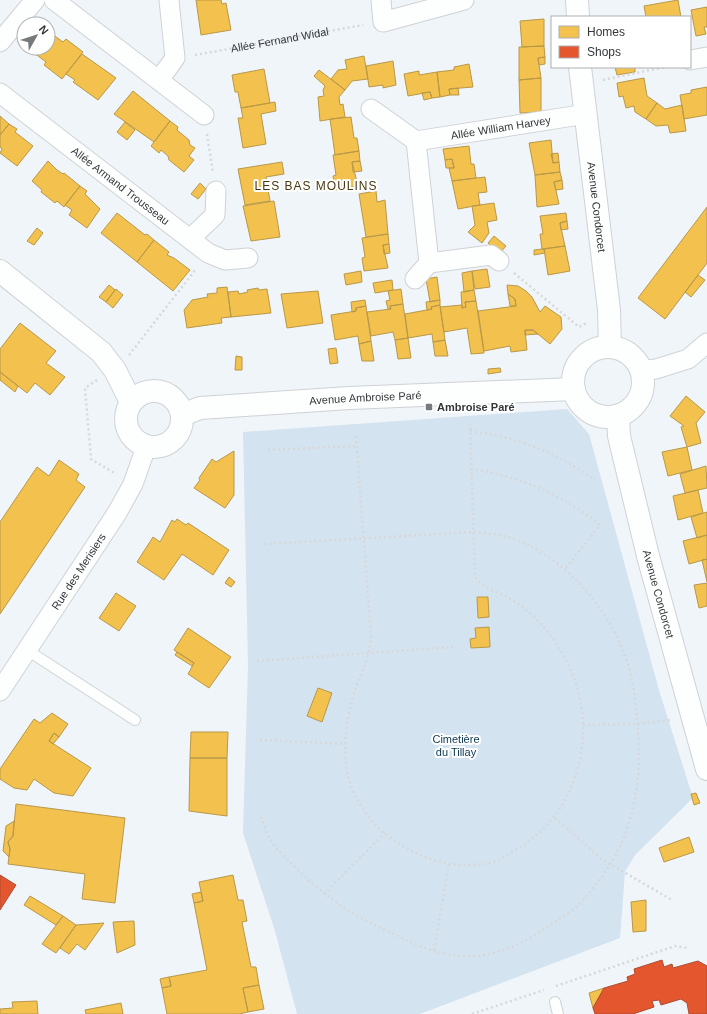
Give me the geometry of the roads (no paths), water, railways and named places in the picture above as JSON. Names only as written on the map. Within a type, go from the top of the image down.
[{"type":"street","points":[[0,42],[35,0]]},
{"type":"street","points":[[54,0],[204,115]]},
{"type":"street","points":[[159,80],[175,58],[169,0]]},
{"type":"street","points":[[381,0],[383,22],[464,0]]},
{"type":"street","points":[[577,0],[578,16]]},
{"type":"street","points":[[691,60],[707,57]]},
{"type":"street","name":"Avenue Condorcet","points":[[581,76],[609,310],[610,347]]},
{"type":"street","name":"Allée Armand Trousseau","points":[[0,93],[191,238],[208,253],[225,260],[248,258]]},
{"type":"street","points":[[372,109],[416,141],[429,263]]},
{"type":"street","name":"Allée William Harvey","points":[[416,141],[586,114]]},
{"type":"street","points":[[191,238],[215,215],[216,191]]},
{"type":"street","points":[[415,280],[429,263],[491,255],[499,261]]},
{"type":"street","points":[[0,271],[101,352],[115,370],[131,402]]},
{"type":"street","points":[[641,370],[656,369],[688,359],[707,343]]},
{"type":"street","points":[[610,347],[629,354],[641,370],[643,379],[640,398],[627,412],[618,416],[608,418],[590,412],[577,398],[574,389],[574,376],[578,364],[586,355],[598,349],[610,347]]},
{"type":"street","name":"Avenue Ambroise Paré","points":[[182,415],[200,408],[349,398],[574,389]]},
{"type":"street","points":[[146,392],[164,393],[178,404],[182,415],[181,428],[175,439],[165,446],[146,447],[137,442],[128,429],[126,415],[131,402],[146,392]]},
{"type":"street","name":"Avenue Condorcet","points":[[618,416],[620,444],[699,717],[707,769]]},
{"type":"street","name":"Rue des Merisiers","points":[[0,691],[117,513],[133,484],[146,447]]},
{"type":"lane","points":[[27,650],[135,720]]},
{"type":"lane","points":[[555,1002],[558,1014]]},
{"type":"place","name":"Ambroise Paré","points":[[429,407]]},
{"type":"district","name":"LES BAS MOULINS","points":[[316,186]]},
{"type":"park label","name":"Cimetière du Tillay","points":[[456,745]]}]
